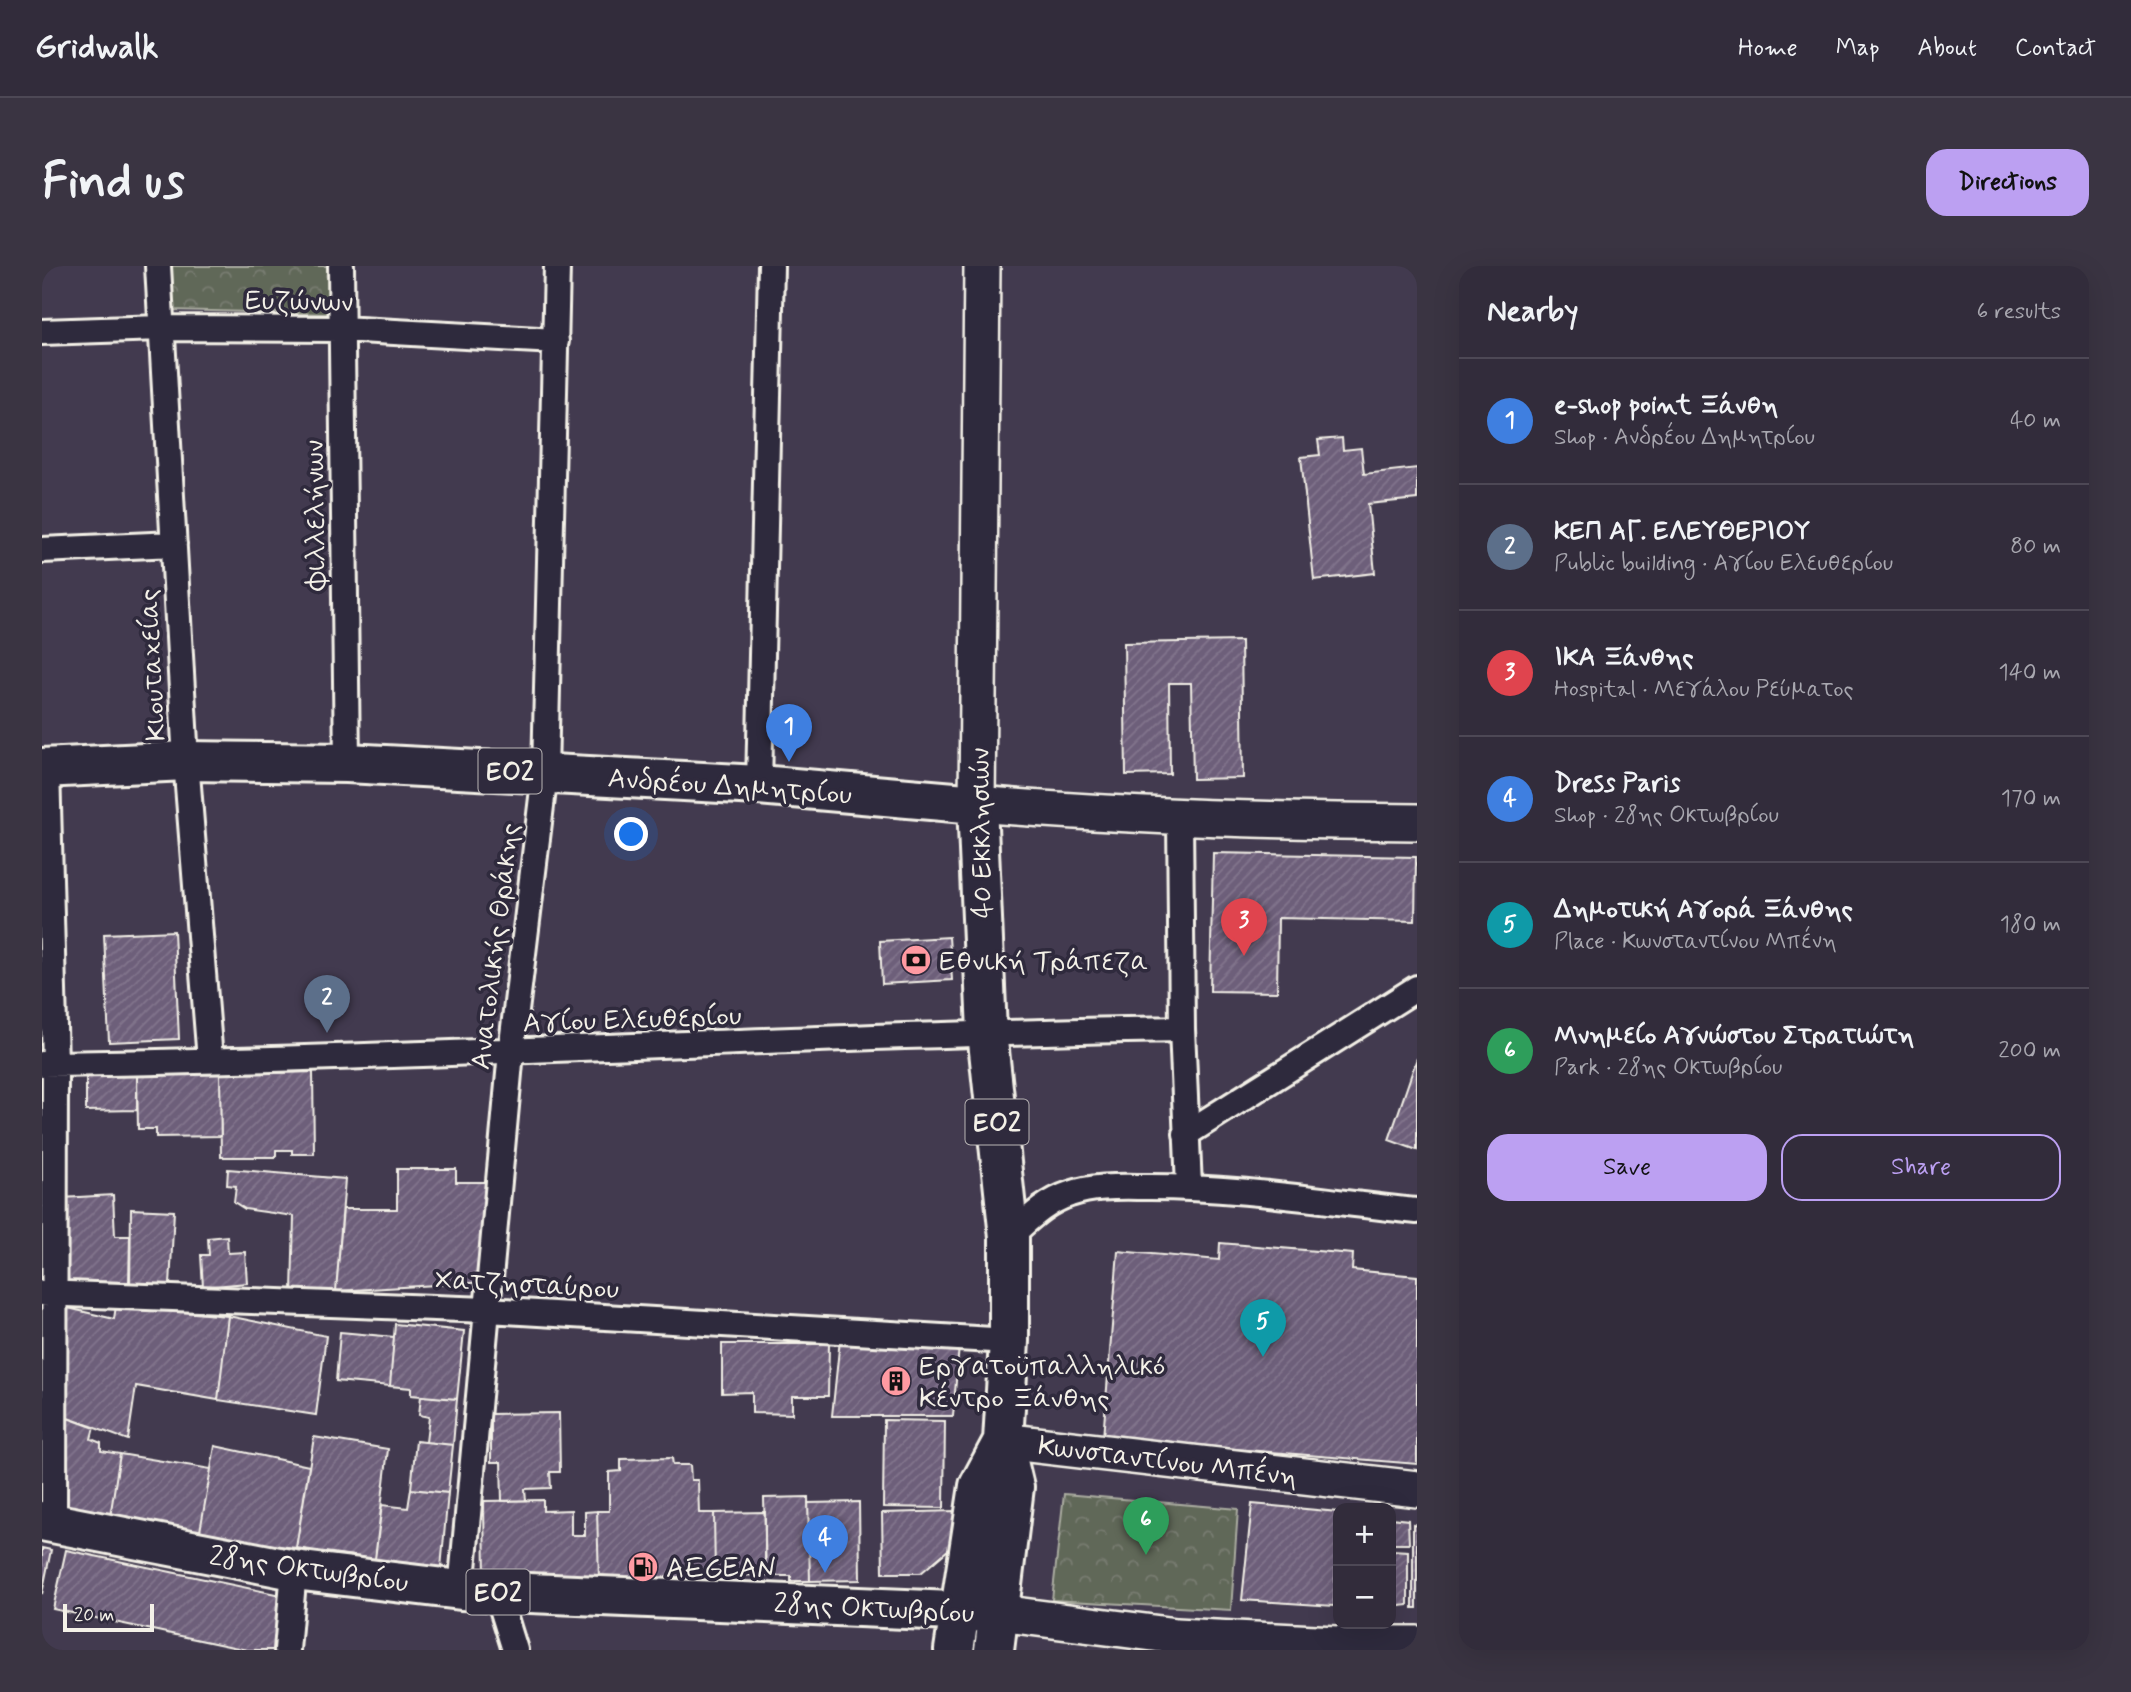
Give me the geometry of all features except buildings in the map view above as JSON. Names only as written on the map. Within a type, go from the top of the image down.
[{"type":"main road","name":"Ανδρέου Δημητρίου","points":[[44,768],[186,761],[347,762],[759,785],[977,804]]},
{"type":"main road","name":"40 Εκκλησιών","points":[[977,804],[987,1032],[1009,1237],[1009,1341],[1003,1441],[1014,1487],[993,1650]]},
{"type":"main road","name":"40 Εκκλησιών","points":[[954,1650],[979,1486],[1003,1441]]},
{"type":"main road","name":"28ης Οκτωβρίου","points":[[48,1522],[294,1570],[479,1591],[999,1613]]},
{"type":"street","name":"Κιουταχείας","points":[[158,266],[186,761],[210,1060]]},
{"type":"street","name":"Φιλλελήνων","points":[[341,266],[347,762]]},
{"type":"street","name":"Ανατολικής Θράκης","points":[[479,1591],[487,1310],[511,1052],[545,773],[557,266]]},
{"type":"street","points":[[759,785],[771,266]]},
{"type":"street","name":"40 Εκκλησιών","points":[[977,804],[982,266]]},
{"type":"street","name":"Ευζώνων","points":[[42,332],[161,328],[341,329],[556,341]]},
{"type":"street","points":[[42,550],[174,544]]},
{"type":"street","points":[[44,768],[48,1064],[48,1522]]},
{"type":"street","name":"Ανδρέου Δημητρίου","points":[[977,804],[1101,815],[1416,822]]},
{"type":"street","points":[[1181,818],[1182,1029],[1189,1187]]},
{"type":"street","points":[[1185,1134],[1417,988]]},
{"type":"street","name":"Αγίου Ελευθερίου","points":[[48,1064],[511,1052],[987,1032],[1182,1029]]},
{"type":"street","points":[[1009,1237],[1049,1203],[1070,1194],[1115,1187],[1189,1187],[1417,1211]]},
{"type":"street","name":"Χατζησταύρου","points":[[47,1294],[487,1310],[1009,1341]]},
{"type":"street","name":"Κωνσταντίνου Μπένη","points":[[1003,1441],[1417,1489]]},
{"type":"street","points":[[287,1650],[294,1570]]},
{"type":"street","points":[[479,1591],[515,1650]]},
{"type":"street","name":"28ης Οκτωβρίου","points":[[999,1613],[1176,1636],[1332,1647],[1417,1644]]},
{"type":"green space","points":[[166,266],[329,266],[330,314],[168,310]]},
{"type":"green space","points":[[1064,1494],[1238,1509],[1231,1610],[1052,1600]]},
{"type":"place","name":"e-shop point Ξάνθη","points":[[789,762]]},
{"type":"place","name":"ΙΚΑ Ξάνθης","points":[[1244,956]]},
{"type":"place","name":"Εθνική Τράπεζα","points":[[916,960]]},
{"type":"place","name":"ΚΕΠ ΑΓ. ΕΛΕΥΘΕΡΙΟΥ","points":[[327,1033]]},
{"type":"place","name":"Δημοτική Αγορά Ξάνθης","points":[[1263,1357]]},
{"type":"place","name":"Εργατοϋπαλληλικό Κέντρο Ξάνθης","points":[[896,1381]]},
{"type":"place","name":"Μνημείο Αγνώστου Στρατιώτη","points":[[1146,1555]]},
{"type":"place","name":"AEGEAN","points":[[643,1567]]},
{"type":"place","name":"Dress Paris","points":[[825,1573]]}]
